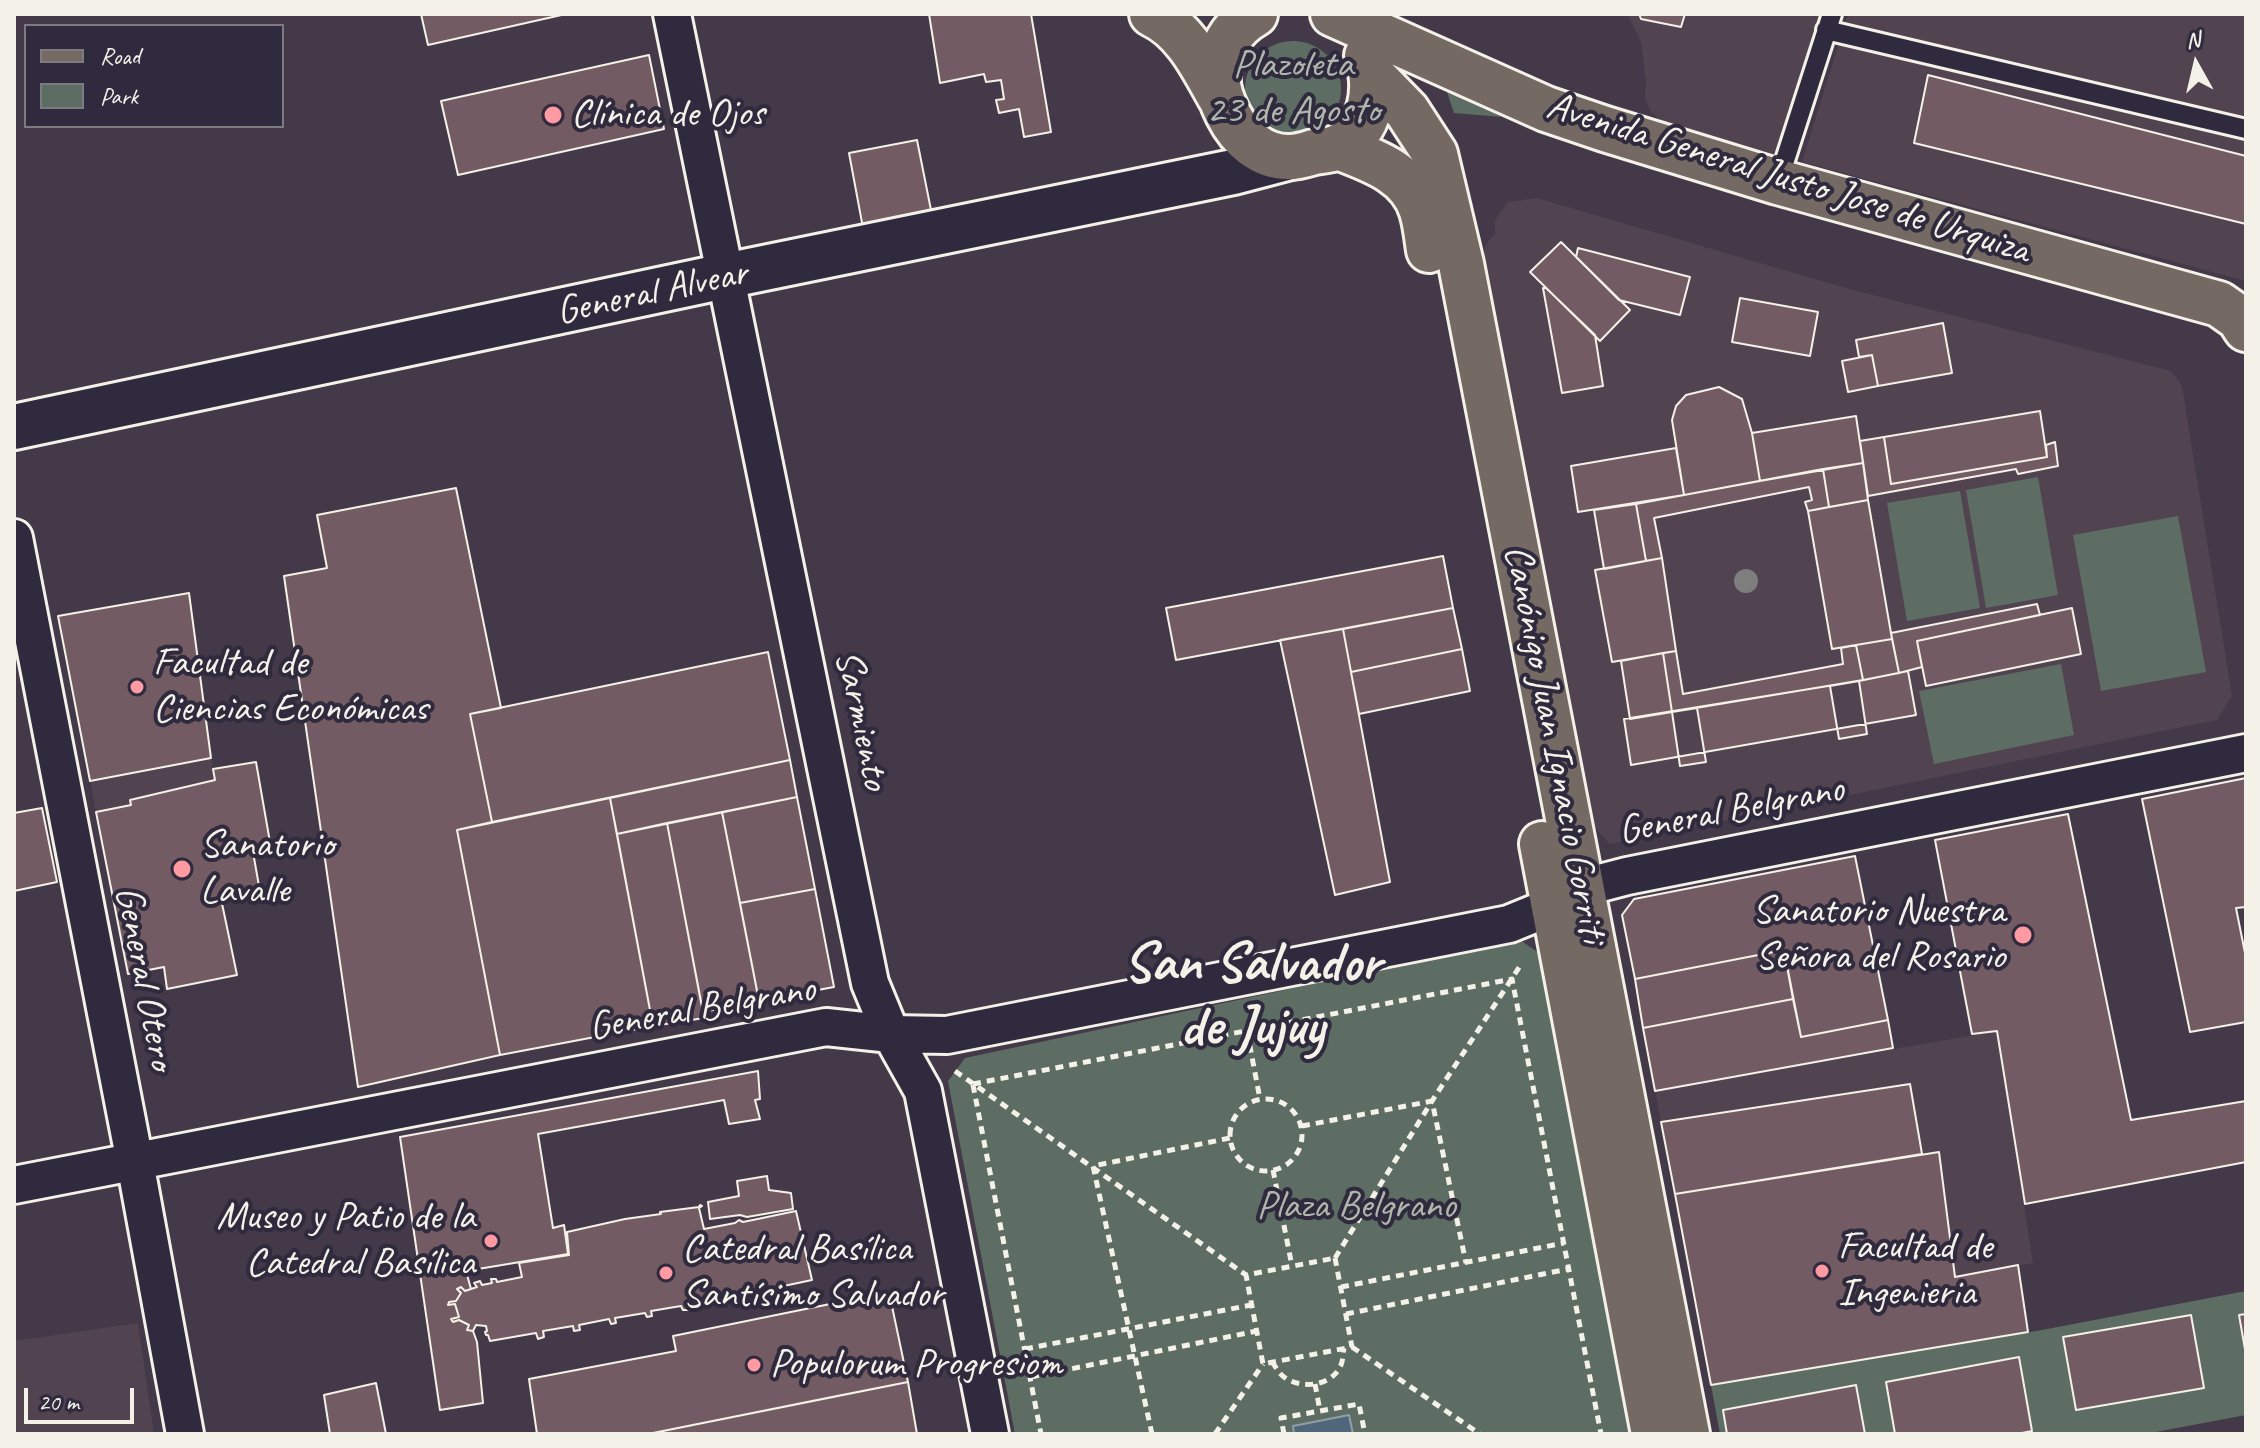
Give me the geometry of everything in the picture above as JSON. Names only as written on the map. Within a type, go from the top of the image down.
[{"type":"main road","points":[[1152,14],[1163,19],[1194,52],[1233,125],[1246,140],[1260,149],[1290,157],[1338,147],[1363,125],[1369,112],[1373,96],[1372,75],[1364,50],[1354,35],[1332,14]]},
{"type":"main road","points":[[1222,102],[1217,80],[1219,58],[1228,38],[1243,21],[1255,14]]},
{"type":"main road","name":"Avenida General Justo Jose de Urquiza","points":[[1332,14],[1546,109],[1778,182],[2219,304],[2239,318],[2246,329]]},
{"type":"main road","name":"Canónigo Juan Ignacio Gorriti","points":[[1372,75],[1407,111],[1435,154],[1461,264],[1565,910],[1654,1434]]},
{"type":"main road","name":"Canónigo Juan Ignacio Gorriti","points":[[1338,147],[1367,158],[1409,185],[1422,210],[1565,910],[1687,1434]]},
{"type":"street","name":"Sarmiento","points":[[672,14],[870,983],[891,1034],[923,1091],[990,1434]]},
{"type":"street","name":"General Alvear","points":[[14,427],[1233,172],[1290,157]]},
{"type":"street","name":"General Otero","points":[[14,538],[185,1434]]},
{"type":"street","name":"General Belgrano","points":[[14,1185],[826,1027],[891,1034],[947,1035],[963,1032],[1509,924],[1565,910],[1627,876],[2246,753]]},
{"type":"lane","points":[[1778,182],[1829,22],[2246,129]]},
{"type":"path","points":[[1352,1347],[1335,1258],[1535,943],[1565,910]]},
{"type":"path","points":[[973,1084],[1512,979]]},
{"type":"path","points":[[1512,979],[1601,1434]]},
{"type":"path","points":[[1247,1031],[1260,1099]]},
{"type":"path","points":[[973,1084],[1246,1275],[1263,1364]]},
{"type":"path","points":[[973,1084],[1041,1434]]},
{"type":"path","points":[[1260,1099],[1270,1099],[1289,1107],[1302,1126],[1298,1153],[1287,1164],[1273,1170],[1261,1171],[1250,1167],[1233,1150],[1230,1138],[1234,1118],[1249,1103],[1260,1099]]},
{"type":"path","points":[[1302,1126],[1432,1101]]},
{"type":"path","points":[[1432,1101],[1466,1263]]},
{"type":"path","points":[[1093,1166],[1230,1138]]},
{"type":"path","points":[[1093,1166],[1152,1434]]},
{"type":"path","points":[[1273,1170],[1292,1266]]},
{"type":"path","points":[[1341,1287],[1564,1243]]},
{"type":"path","points":[[1246,1275],[1335,1258]]},
{"type":"path","points":[[1346,1314],[1568,1269]]},
{"type":"path","points":[[1025,1349],[1251,1305]]},
{"type":"path","points":[[1031,1377],[1257,1331]]},
{"type":"path","points":[[1215,1434],[1263,1364],[1352,1347],[1480,1434]]},
{"type":"path","points":[[1272,1362],[1282,1376],[1299,1385],[1315,1384],[1331,1378],[1340,1367],[1344,1348]]},
{"type":"path","points":[[1315,1384],[1320,1411]]},
{"type":"path","points":[[1284,1434],[1281,1418],[1359,1404],[1365,1434]]},
{"type":"shaded area","points":[[1627,14],[1820,14],[1777,155],[1663,122],[1651,112],[1645,99],[1641,41]]},
{"type":"shaded area","points":[[1848,14],[2246,14],[2246,281],[1802,162]]},
{"type":"shaded area","points":[[1537,198],[1846,288],[2171,371],[2182,386],[2232,696],[2217,720],[1610,844],[1590,822],[1483,267],[1485,246],[1495,233],[1495,220],[1508,202]]},
{"type":"shaded area","points":[[211,758],[215,780],[131,800],[131,805],[96,812],[90,781]]},
{"type":"shaded area","points":[[1997,1031],[2033,1263],[1955,1277],[1939,1152],[1923,1154],[1953,1317],[1720,1358],[1692,1186],[1922,1154],[1910,1084],[1661,1122],[1655,1091]]},
{"type":"shaded area","points":[[138,1323],[154,1434],[14,1434],[14,1341]]},
{"type":"green space","name":"Plazoleta 23 de Agosto","points":[[1293,41],[1311,45],[1327,55],[1337,71],[1341,89],[1337,107],[1327,123],[1311,133],[1293,137],[1275,133],[1259,123],[1249,107],[1245,89],[1249,71],[1259,55],[1275,45]]},
{"type":"green space","points":[[1445,86],[1502,117],[1454,113]]},
{"type":"green space","points":[[2038,477],[2058,595],[1986,608],[1966,490]]},
{"type":"green space","points":[[1960,491],[1980,608],[1907,621],[1887,503]]},
{"type":"green space","points":[[2178,516],[2206,672],[2101,691],[2073,535]]},
{"type":"green space","points":[[2061,664],[2074,735],[1934,764],[1919,691]]},
{"type":"green space","name":"Plaza Belgrano","points":[[1520,940],[1542,955],[1633,1434],[1015,1434],[948,1081],[965,1058]]},
{"type":"green space","points":[[2246,1291],[2246,1415],[2145,1434],[1720,1434],[1711,1385],[2042,1330]]},
{"type":"water","points":[[1349,1415],[1353,1434],[1294,1434],[1293,1426]]},
{"type":"building","points":[[421,14],[566,14],[428,45]]},
{"type":"building","points":[[929,14],[1031,14],[1051,132],[1024,137],[1019,109],[999,113],[996,100],[1004,99],[1001,80],[986,82],[984,74],[940,83]]},
{"type":"building","points":[[1639,14],[1685,14],[1681,27],[1641,19]]},
{"type":"building","name":"Clínica de Ojos","points":[[649,55],[664,129],[458,175],[441,101]]},
{"type":"building","points":[[1928,75],[2246,156],[2246,224],[1914,143]]},
{"type":"building","points":[[917,140],[932,215],[863,228],[849,153]]},
{"type":"building","points":[[1561,242],[1630,310],[1600,341],[1530,272]]},
{"type":"building","points":[[1578,248],[1690,277],[1680,315],[1619,300],[1576,257]]},
{"type":"building","points":[[1543,288],[1595,335],[1603,386],[1562,393]]},
{"type":"building","points":[[1740,298],[1818,312],[1810,356],[1732,342]]},
{"type":"building","points":[[1943,323],[1952,373],[1878,386],[1872,355],[1859,357],[1856,340]]},
{"type":"building","points":[[1872,355],[1878,386],[1848,392],[1842,361]]},
{"type":"building","points":[[1719,387],[1742,399],[1752,433],[1760,481],[1684,495],[1672,420],[1676,406],[1686,395]]},
{"type":"building","points":[[2040,411],[2047,457],[1891,484],[1884,437]]},
{"type":"building","points":[[1856,416],[1863,463],[1760,481],[1752,433]]},
{"type":"building","points":[[1884,437],[1891,484],[2047,457],[2046,445],[2055,442],[2058,466],[2018,474],[2016,469],[1868,496],[1860,441]]},
{"type":"building","points":[[1676,448],[1684,495],[1578,512],[1571,466]]},
{"type":"building","points":[[1863,463],[1868,500],[1829,507],[1823,469]]},
{"type":"building","points":[[1823,469],[1829,507],[1808,511],[1805,502],[1812,500],[1809,487],[1654,518],[1662,558],[1646,561],[1636,504]]},
{"type":"building","points":[[456,488],[501,708],[470,714],[492,822],[457,830],[500,1055],[358,1087],[284,576],[327,568],[317,515]]},
{"type":"building","points":[[1868,500],[1892,639],[1832,649],[1808,511]]},
{"type":"building","points":[[1636,504],[1646,561],[1604,569],[1594,510]]},
{"type":"building","points":[[1443,556],[1453,608],[1176,660],[1166,608]]},
{"type":"building","points":[[1662,558],[1676,651],[1612,662],[1595,570]]},
{"type":"building","name":"Facultad de Ciencias Económicas","points":[[189,593],[211,758],[90,781],[58,616]]},
{"type":"building","points":[[2037,604],[2040,615],[1917,641],[1922,667],[1899,673],[1891,633]]},
{"type":"building","points":[[1453,608],[1462,649],[1351,672],[1343,629]]},
{"type":"building","points":[[2072,608],[2081,654],[1926,686],[1917,641]]},
{"type":"building","points":[[1343,629],[1390,882],[1335,895],[1280,640]]},
{"type":"building","points":[[1892,639],[1899,673],[1863,680],[1856,645]]},
{"type":"building","points":[[1856,645],[1863,680],[1672,712],[1663,653],[1676,651],[1683,694],[1843,664],[1841,648]]},
{"type":"building","points":[[1462,649],[1470,691],[1359,714],[1351,672]]},
{"type":"building","points":[[768,652],[790,760],[492,822],[470,714]]},
{"type":"building","points":[[1663,653],[1672,712],[1630,719],[1621,661]]},
{"type":"building","points":[[1908,671],[1916,715],[1631,765],[1624,719]]},
{"type":"building","points":[[1859,681],[1867,734],[1839,739],[1830,686]]},
{"type":"building","points":[[1697,708],[1706,762],[1680,766],[1672,712]]},
{"type":"building","points":[[790,760],[797,797],[617,834],[610,798]]},
{"type":"building","name":"Sanatorio Lavalle","points":[[256,762],[271,848],[253,852],[259,886],[220,894],[237,975],[167,989],[164,967],[128,974],[96,812],[131,805],[130,800],[215,780],[213,769]]},
{"type":"building","points":[[2246,778],[2246,907],[2236,908],[2246,958],[2246,1022],[2190,1032],[2142,799]]},
{"type":"building","points":[[797,797],[815,889],[740,903],[722,812]]},
{"type":"building","points":[[610,798],[653,1026],[500,1055],[457,830]]},
{"type":"building","points":[[42,808],[57,882],[14,891],[14,813]]},
{"type":"building","points":[[722,812],[759,1001],[703,1012],[667,823]]},
{"type":"building","name":"Sanatorio Nuestra Señora del Rosario","points":[[2068,814],[2131,1120],[2246,1101],[2246,1162],[2025,1204],[1997,1031],[1972,1034],[1935,840]]},
{"type":"building","points":[[667,823],[704,1018],[653,1026],[617,834]]},
{"type":"building","points":[[1855,856],[1888,1020],[1801,1037],[1784,950],[1635,979],[1622,915],[1634,899]]},
{"type":"building","points":[[815,889],[834,987],[759,1001],[740,903]]},
{"type":"building","points":[[1784,950],[1793,999],[1643,1028],[1635,979]]},
{"type":"building","points":[[1793,999],[1801,1037],[1888,1020],[1893,1048],[1655,1091],[1643,1028]]},
{"type":"building","name":"Museo y Patio de la Catedral Basílica","points":[[758,1071],[760,1099],[755,1100],[760,1119],[729,1124],[724,1100],[538,1134],[553,1228],[564,1225],[568,1254],[466,1271],[471,1289],[457,1289],[461,1293],[456,1301],[448,1305],[455,1304],[459,1317],[451,1319],[453,1322],[459,1320],[469,1325],[467,1330],[473,1331],[477,1342],[483,1403],[440,1410],[400,1137]]},
{"type":"building","points":[[1910,1084],[1922,1154],[1675,1194],[1661,1122]]},
{"type":"building","name":"Facultad de Ingenieria","points":[[1939,1152],[1955,1277],[2018,1265],[2028,1332],[1711,1385],[1675,1194]]},
{"type":"building","points":[[767,1176],[769,1190],[791,1193],[793,1209],[747,1217],[710,1219],[708,1202],[739,1196],[737,1181]]},
{"type":"building","name":"Catedral Basílica Santísimo Salvador","points":[[700,1205],[704,1229],[796,1211],[812,1280],[757,1294],[723,1298],[724,1303],[719,1303],[718,1299],[687,1304],[688,1310],[683,1310],[681,1306],[651,1311],[652,1316],[647,1317],[645,1313],[615,1318],[616,1323],[611,1324],[609,1319],[579,1325],[580,1330],[574,1331],[573,1326],[543,1331],[544,1337],[538,1339],[536,1333],[490,1341],[485,1332],[486,1326],[476,1325],[473,1331],[467,1330],[469,1325],[451,1319],[459,1317],[455,1304],[448,1305],[456,1301],[461,1293],[457,1289],[461,1287],[465,1291],[477,1287],[474,1283],[480,1281],[482,1285],[492,1283],[491,1279],[497,1282],[522,1277],[519,1263],[569,1255],[567,1232]]},
{"type":"building","name":"Populorum Progresiom","points":[[889,1292],[908,1382],[648,1434],[537,1434],[529,1379],[676,1351],[673,1336]]},
{"type":"building","points":[[2246,1314],[2246,1355],[2239,1315]]},
{"type":"building","points":[[2191,1315],[2204,1388],[2076,1410],[2063,1337]]},
{"type":"building","points":[[2019,1357],[2032,1431],[2017,1434],[1895,1434],[1886,1382]]},
{"type":"building","points":[[908,1382],[917,1434],[648,1434],[832,1397]]},
{"type":"building","points":[[376,1383],[386,1434],[330,1434],[324,1395]]},
{"type":"building","points":[[1856,1385],[1865,1434],[1727,1434],[1723,1410]]},
{"type":"place","name":"Clínica de Ojos","points":[[553,115]]},
{"type":"place","name":"Facultad de Ciencias Económicas","points":[[137,687]]},
{"type":"place","name":"Sanatorio Lavalle","points":[[182,869]]},
{"type":"place","name":"Sanatorio Nuestra Señora del Rosario","points":[[2023,935]]},
{"type":"place","name":"Museo y Patio de la Catedral Basílica","points":[[491,1241]]},
{"type":"place","name":"Facultad de Ingenieria","points":[[1822,1271]]},
{"type":"place","name":"Catedral Basílica Santísimo Salvador","points":[[666,1273]]},
{"type":"place","name":"Populorum Progresiom","points":[[754,1365]]},
{"type":"district","name":"San Salvador de Jujuy","points":[[1252,997]]}]
